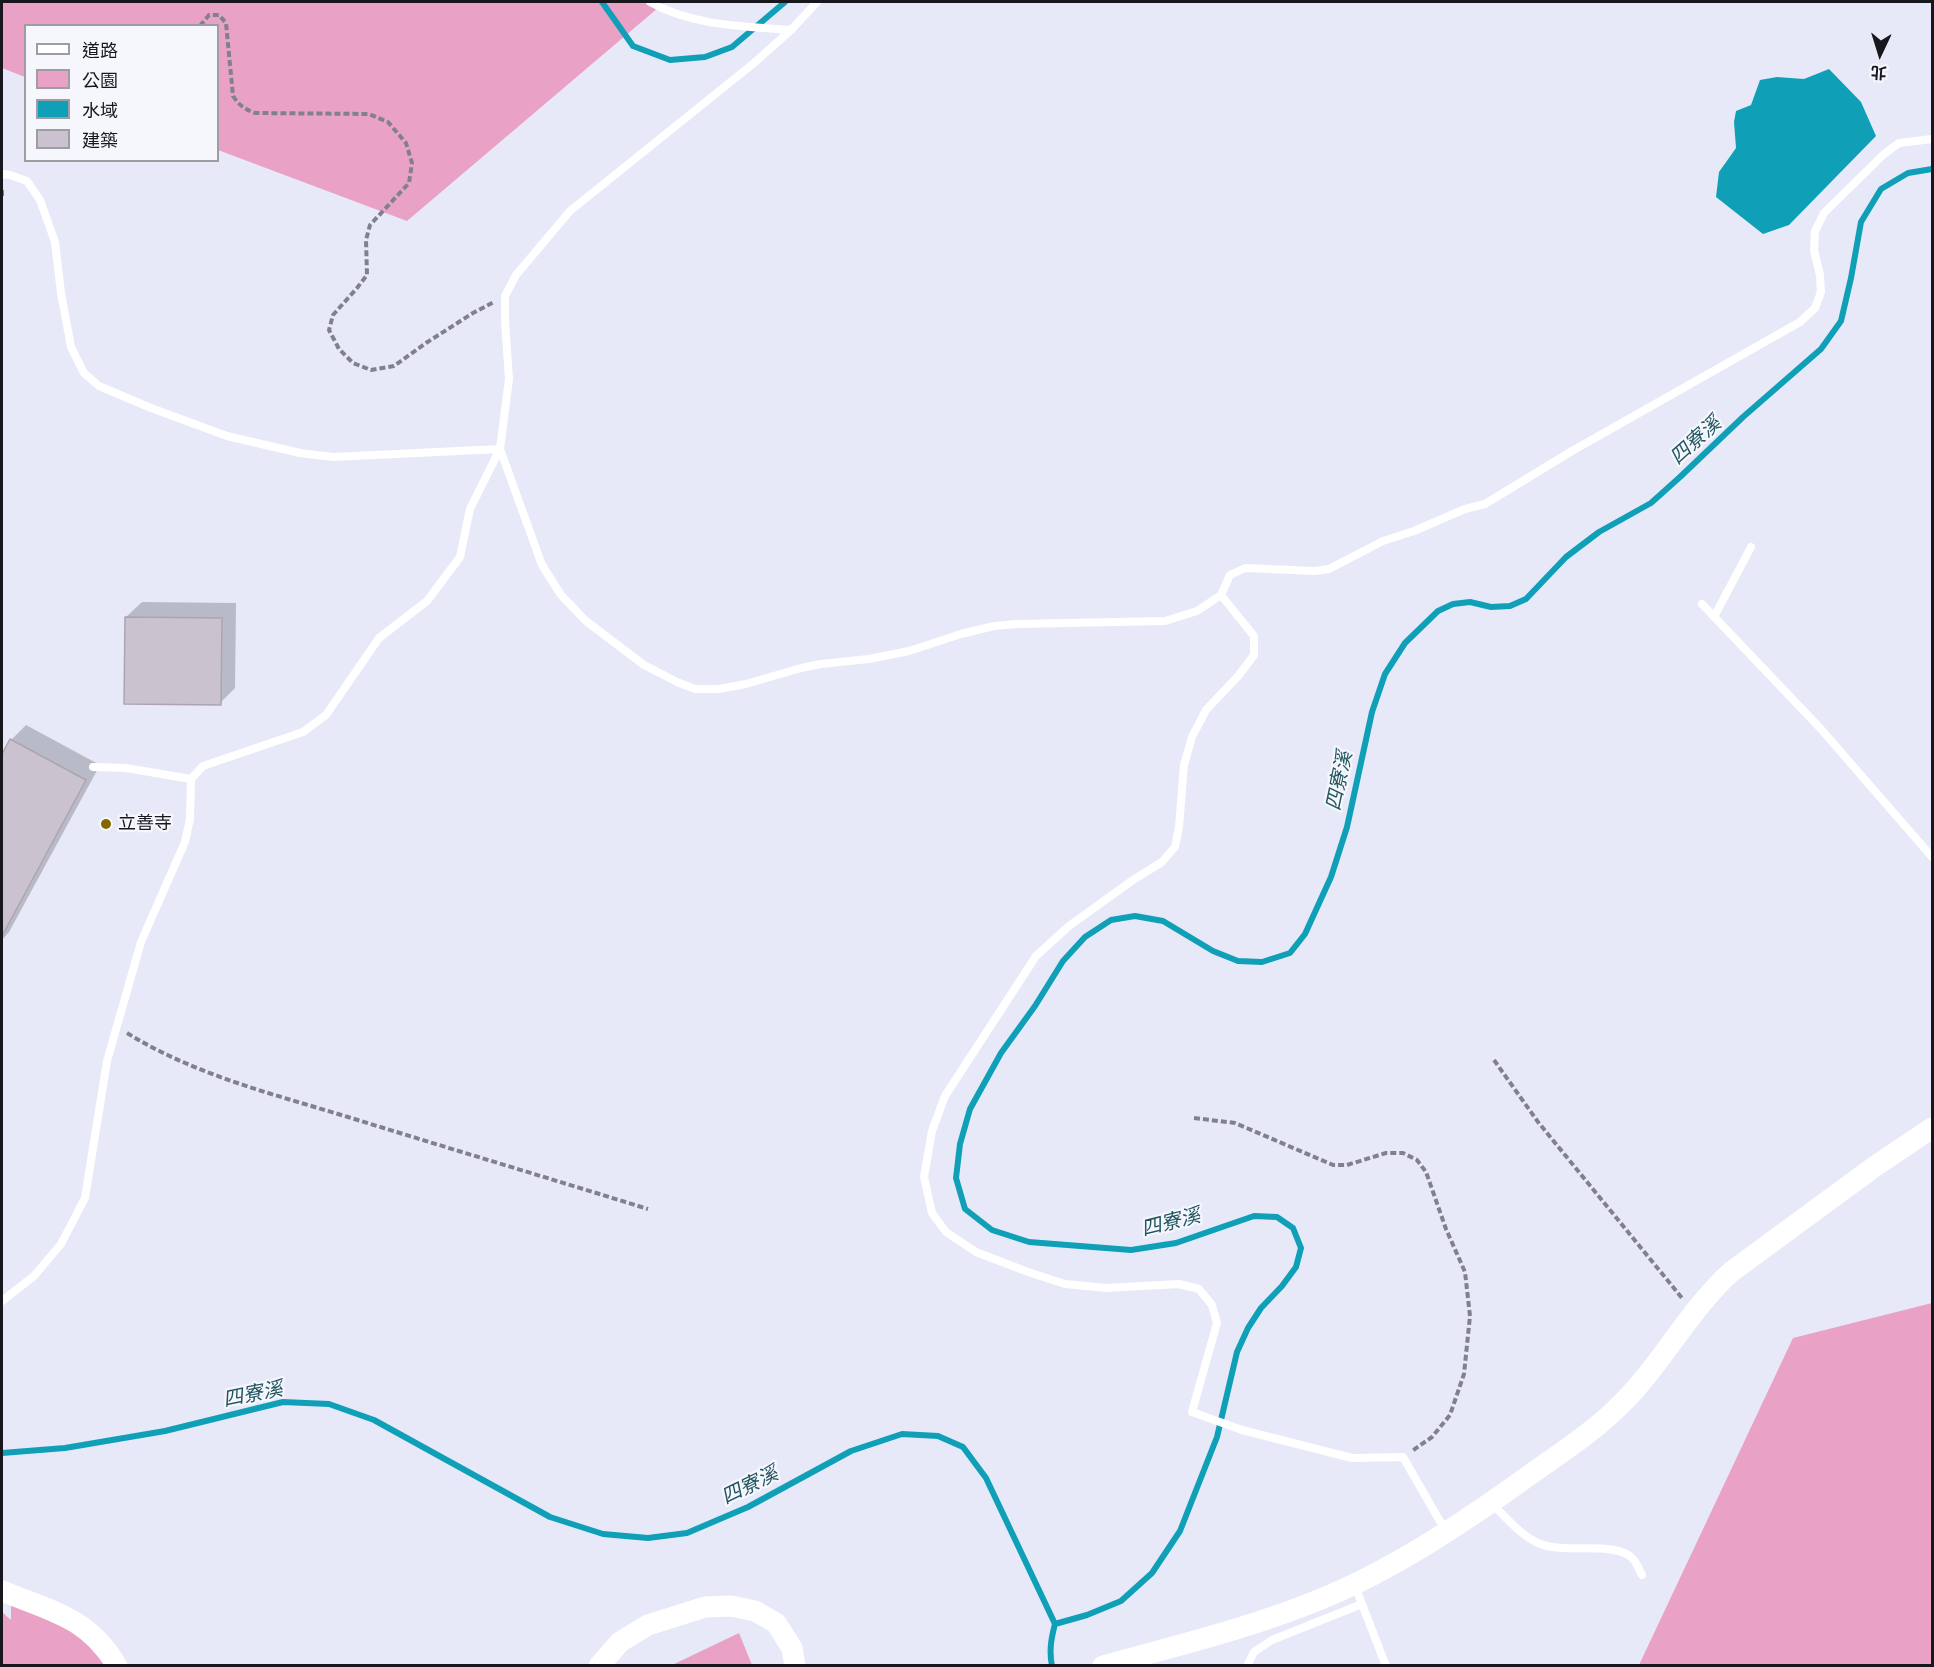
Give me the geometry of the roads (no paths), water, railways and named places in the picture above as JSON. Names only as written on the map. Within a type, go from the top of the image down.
[{"type":"street","points":[[1103,1665],[1247,1627],[1316,1601],[1354,1584],[1491,1503],[1596,1428],[1617,1409],[1638,1386],[1712,1290],[1731,1272],[1874,1167],[1932,1128]]},
{"type":"street","points":[[2,1591],[74,1620],[93,1633],[106,1647],[117,1665]]},
{"type":"street","points":[[599,1665],[620,1642],[648,1625],[705,1607],[731,1606],[755,1611],[776,1623],[792,1648],[795,1665]]},
{"type":"lane","points":[[650,2],[680,16],[717,25],[791,30]]},
{"type":"lane","points":[[2,1301],[34,1276],[61,1244],[86,1197],[107,1061],[141,942],[185,842],[190,819],[191,779],[204,766],[303,732],[326,715],[379,638],[427,601],[460,557],[470,509],[500,449],[509,379],[505,321],[506,296],[516,275],[570,211],[754,63],[791,30],[817,2]]},
{"type":"lane","points":[[500,449],[542,565],[561,595],[586,621],[644,665],[677,682],[695,688],[719,689],[811,666],[869,659],[909,651],[994,626],[1165,621],[1197,611],[1221,595],[1230,575],[1245,568],[1315,571],[1329,569],[1383,541],[1414,531],[1465,509],[1485,504],[1572,451],[1800,322],[1815,308],[1821,292],[1820,275],[1814,250],[1815,231],[1824,213],[1884,154],[1899,143],[1932,139]]},
{"type":"lane","points":[[2,174],[27,181],[40,200],[55,242],[61,293],[72,347],[84,373],[99,387],[227,436],[300,453],[333,457],[500,449]]},
{"type":"lane","points":[[1714,617],[1751,547]]},
{"type":"lane","points":[[1221,595],[1254,636],[1254,655],[1239,675],[1206,710],[1192,737],[1184,765],[1175,847],[1162,862],[1069,926],[1036,956],[945,1096],[932,1131],[924,1177],[932,1213],[946,1232],[976,1252],[1065,1284],[1107,1288],[1179,1284],[1199,1289],[1212,1305],[1217,1323],[1192,1412],[1242,1430],[1308,1449],[1352,1458],[1404,1457],[1446,1531]]},
{"type":"lane","points":[[1702,604],[1820,728],[1932,857]]},
{"type":"lane","points":[[93,767],[126,768],[191,779]]},
{"type":"lane","points":[[1491,1503],[1521,1532],[1538,1543],[1557,1549],[1611,1549],[1623,1552],[1633,1559],[1642,1575]]},
{"type":"lane","points":[[1354,1584],[1386,1665]]},
{"type":"lane","points":[[1247,1665],[1254,1652],[1272,1640],[1362,1604]]},
{"type":"water","points":[[1829,69],[1861,102],[1876,136],[1789,225],[1763,234],[1716,197],[1719,172],[1736,148],[1734,122],[1736,111],[1751,105],[1760,80],[1777,77],[1804,79]]},
{"type":"waterway","points":[[602,2],[633,46],[670,60],[705,57],[732,47],[785,2]]},
{"type":"waterway","name":"四寮溪","points":[[2,1453],[65,1448],[165,1431],[283,1402],[329,1404],[374,1420],[550,1517],[603,1534],[648,1538],[687,1533],[748,1507],[851,1451],[902,1434],[938,1436],[963,1447],[986,1478],[1055,1624],[1087,1615],[1121,1601],[1152,1573],[1180,1531],[1217,1437],[1237,1352],[1248,1328],[1261,1308],[1296,1267],[1301,1248],[1293,1228],[1277,1217],[1254,1216],[1176,1243],[1131,1250],[1029,1242],[992,1230],[965,1209],[956,1178],[960,1144],[970,1109],[1001,1053],[1035,1006],[1063,961],[1085,937],[1111,920],[1135,916],[1163,921],[1213,951],[1238,961],[1262,962],[1290,953],[1305,934],[1331,877],[1347,827],[1372,712],[1385,674],[1405,643],[1438,611],[1453,604],[1470,602],[1491,607],[1510,606],[1526,599],[1566,557],[1599,532],[1651,503],[1680,477],[1743,417],[1821,349],[1841,321],[1861,222],[1881,189],[1908,173],[1932,169]]},
{"type":"waterway","points":[[1052,1666],[1051,1645],[1055,1624]]},
{"type":"place","name":"立善寺","points":[[106,824]]}]
